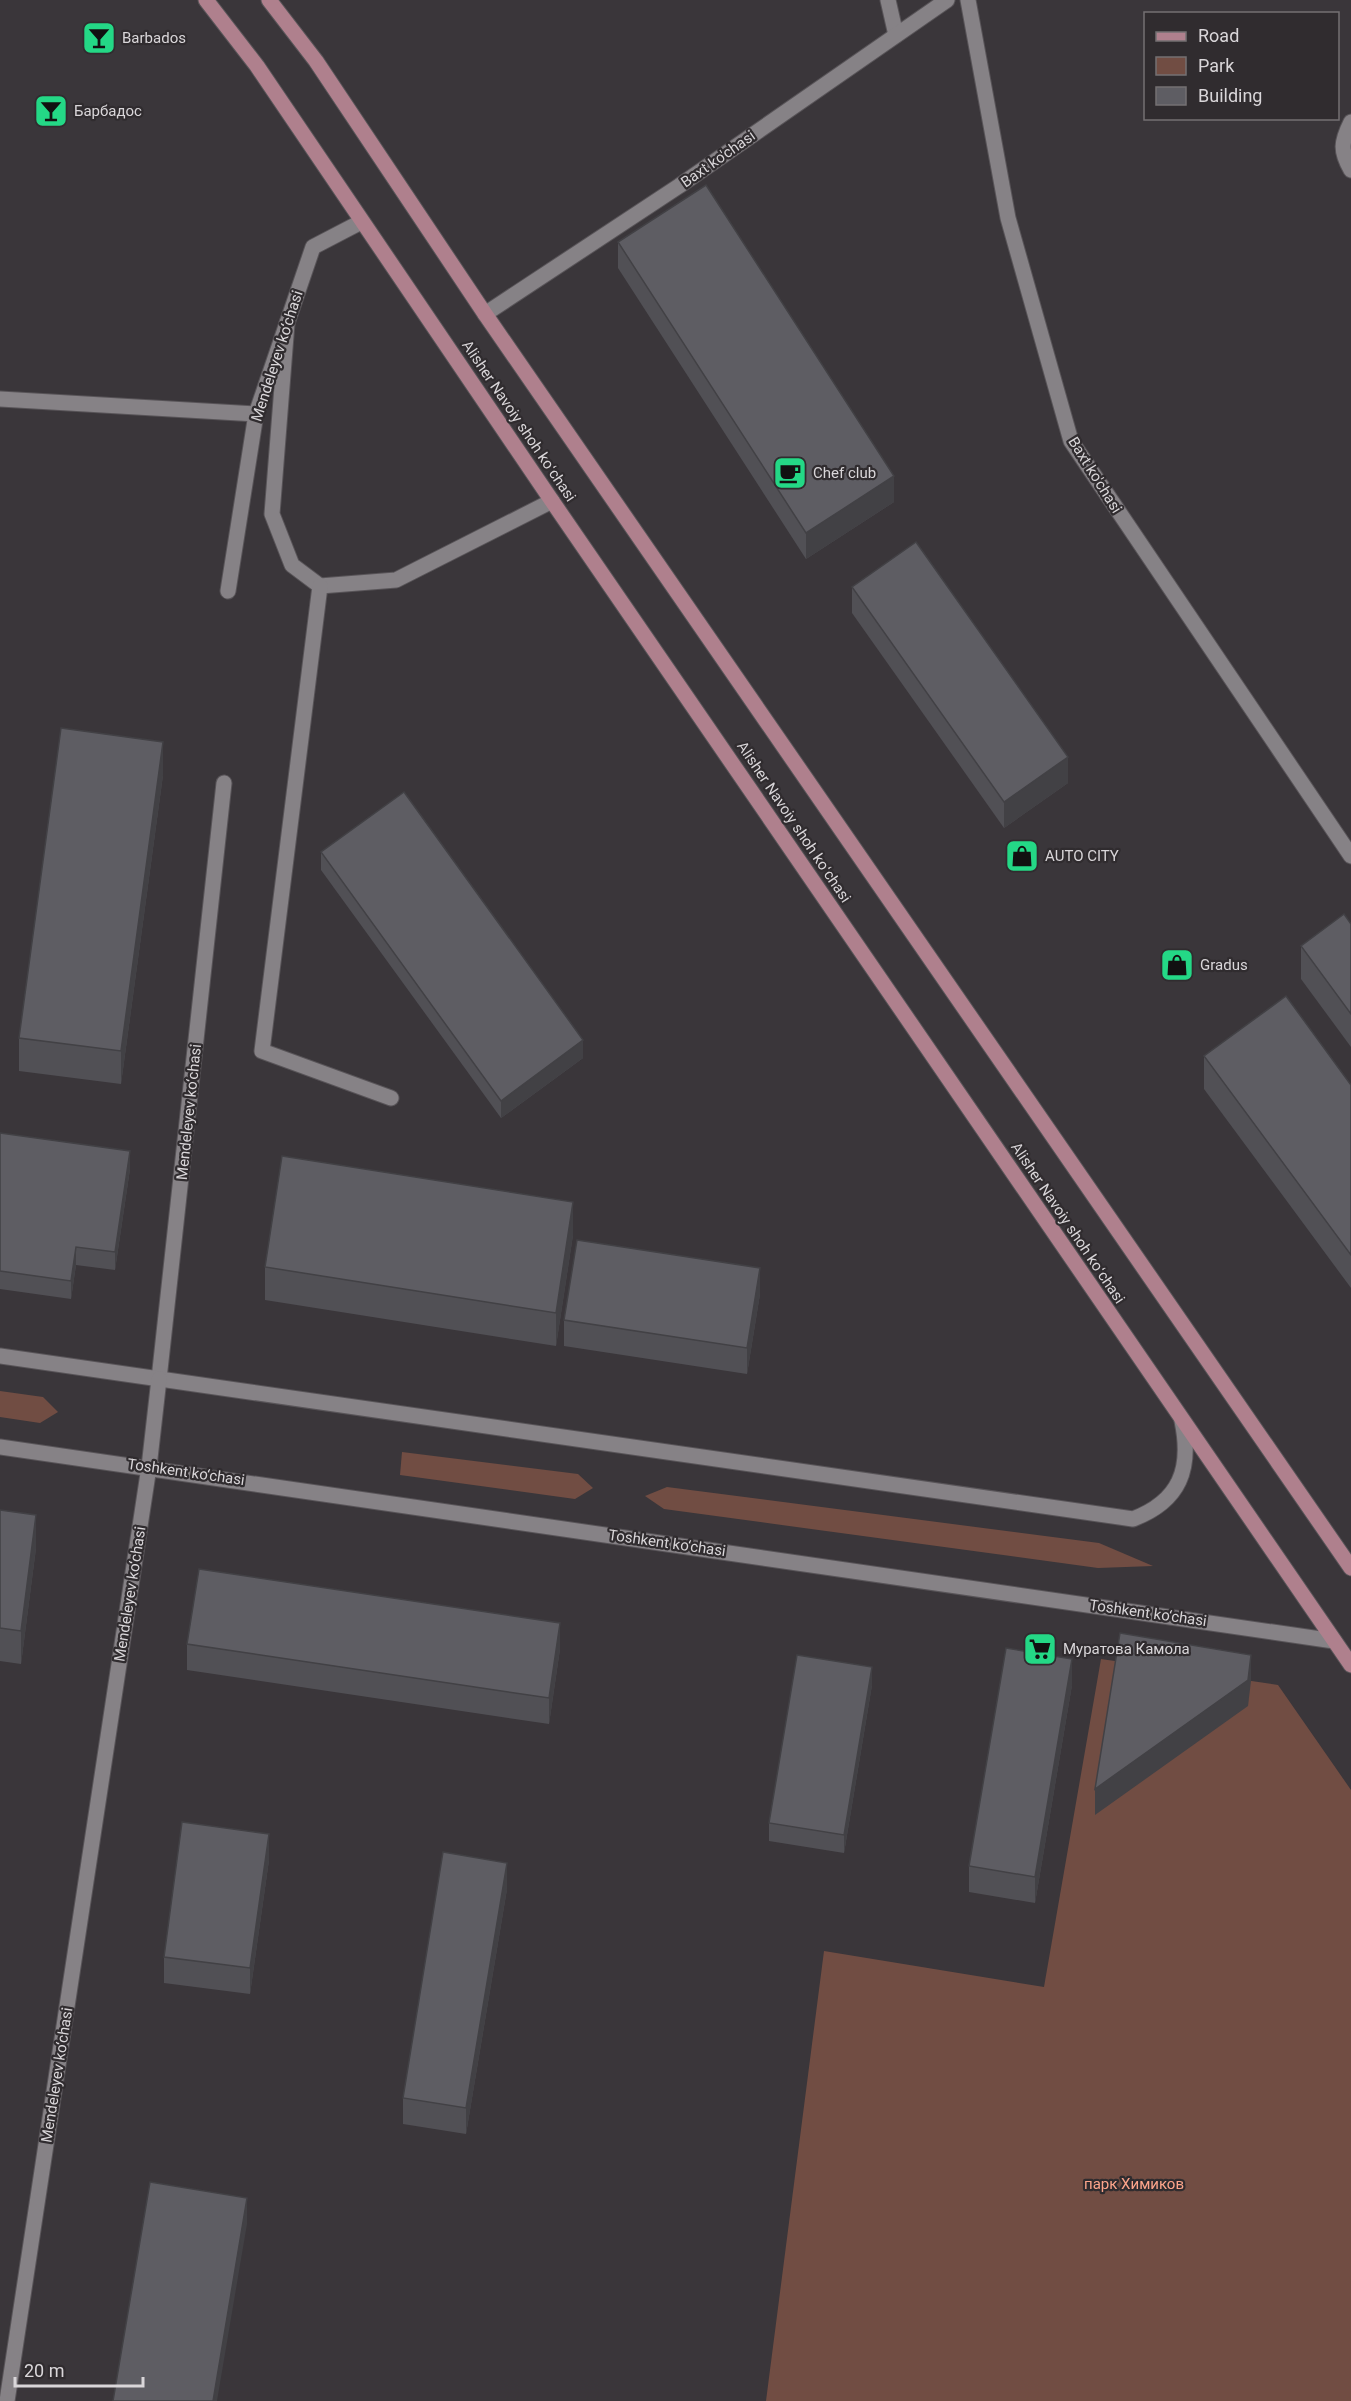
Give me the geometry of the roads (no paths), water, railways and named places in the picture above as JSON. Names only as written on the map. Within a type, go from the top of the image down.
[{"type":"main road","name":"Alisher Navoiy shoh koʻchasi","points":[[206,0],[257,66],[361,222],[1351,1665]]},
{"type":"main road","points":[[269,0],[316,61],[485,314],[1351,1568]]},
{"type":"street","points":[[888,0],[896,35]]},
{"type":"street","name":"Baxt ko'chasi","points":[[485,314],[679,186],[947,0]]},
{"type":"street","name":"Baxt ko'chasi","points":[[968,0],[1008,218],[1071,441],[1351,856]]},
{"type":"street","points":[[1351,122],[1342,140],[1344,159],[1351,170]]},
{"type":"street","name":"Mendeleyev ko‘chasi","points":[[228,591],[256,414],[313,247],[361,222]]},
{"type":"street","points":[[287,323],[272,514],[292,565],[320,586],[396,580],[552,501]]},
{"type":"street","points":[[0,399],[256,414]]},
{"type":"street","points":[[320,586],[262,1051],[391,1098]]},
{"type":"street","name":"Mendeleyev ko‘chasi","points":[[7,2401],[149,1467],[224,783]]},
{"type":"street","points":[[0,1356],[1133,1519],[1149,1513],[1160,1505],[1180,1481],[1185,1467],[1186,1453],[1182,1421]]},
{"type":"street","name":"Toshkent ko‘chasi","points":[[0,1447],[1334,1641]]},
{"type":"place","name":"Barbados","points":[[99,38]]},
{"type":"place","name":"Барбадос","points":[[51,111]]},
{"type":"place","name":"Chef club","points":[[790,473]]},
{"type":"place","name":"AUTO CITY","points":[[1022,856]]},
{"type":"place","name":"Gradus","points":[[1177,965]]},
{"type":"place","name":"Муратова Камола","points":[[1040,1649]]},
{"type":"park label","name":"парк Химиков","points":[[1134,2184]]}]
